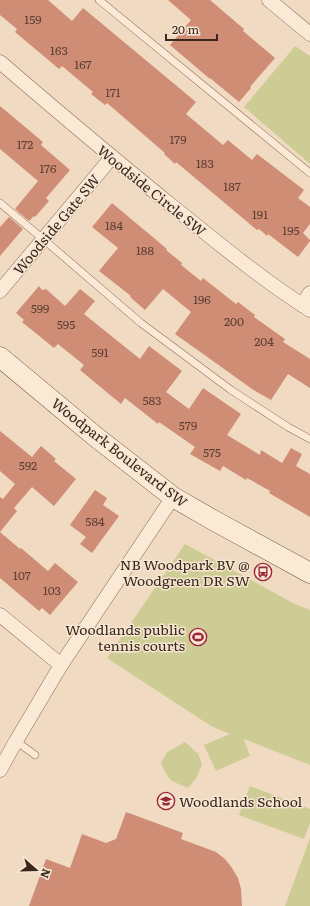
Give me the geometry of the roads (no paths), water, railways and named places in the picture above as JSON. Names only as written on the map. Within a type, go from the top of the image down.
[{"type":"street","points":[[269,0],[310,34]]},
{"type":"street","name":"Woodside Circle SW","points":[[0,62],[112,157],[228,252],[306,308]]},
{"type":"street","name":"Woodside Gate SW","points":[[0,291],[112,157]]},
{"type":"street","points":[[306,308],[310,293]]},
{"type":"street","name":"Woodpark Boulevard SW","points":[[0,357],[96,437],[173,497],[310,573]]},
{"type":"street","points":[[0,770],[61,665],[173,497]]},
{"type":"street","points":[[0,615],[61,665]]},
{"type":"lane","points":[[99,0],[310,173]]},
{"type":"lane","points":[[0,204],[141,323],[231,390],[288,427],[310,439]]},
{"type":"lane","points":[[16,741],[35,755]]},
{"type":"place","name":"NB Woodpark BV @ Woodgreen DR SW","points":[[263,572]]},
{"type":"place","name":"Woodlands public tennis courts","points":[[198,637]]},
{"type":"place","name":"Woodlands School","points":[[166,801]]}]
